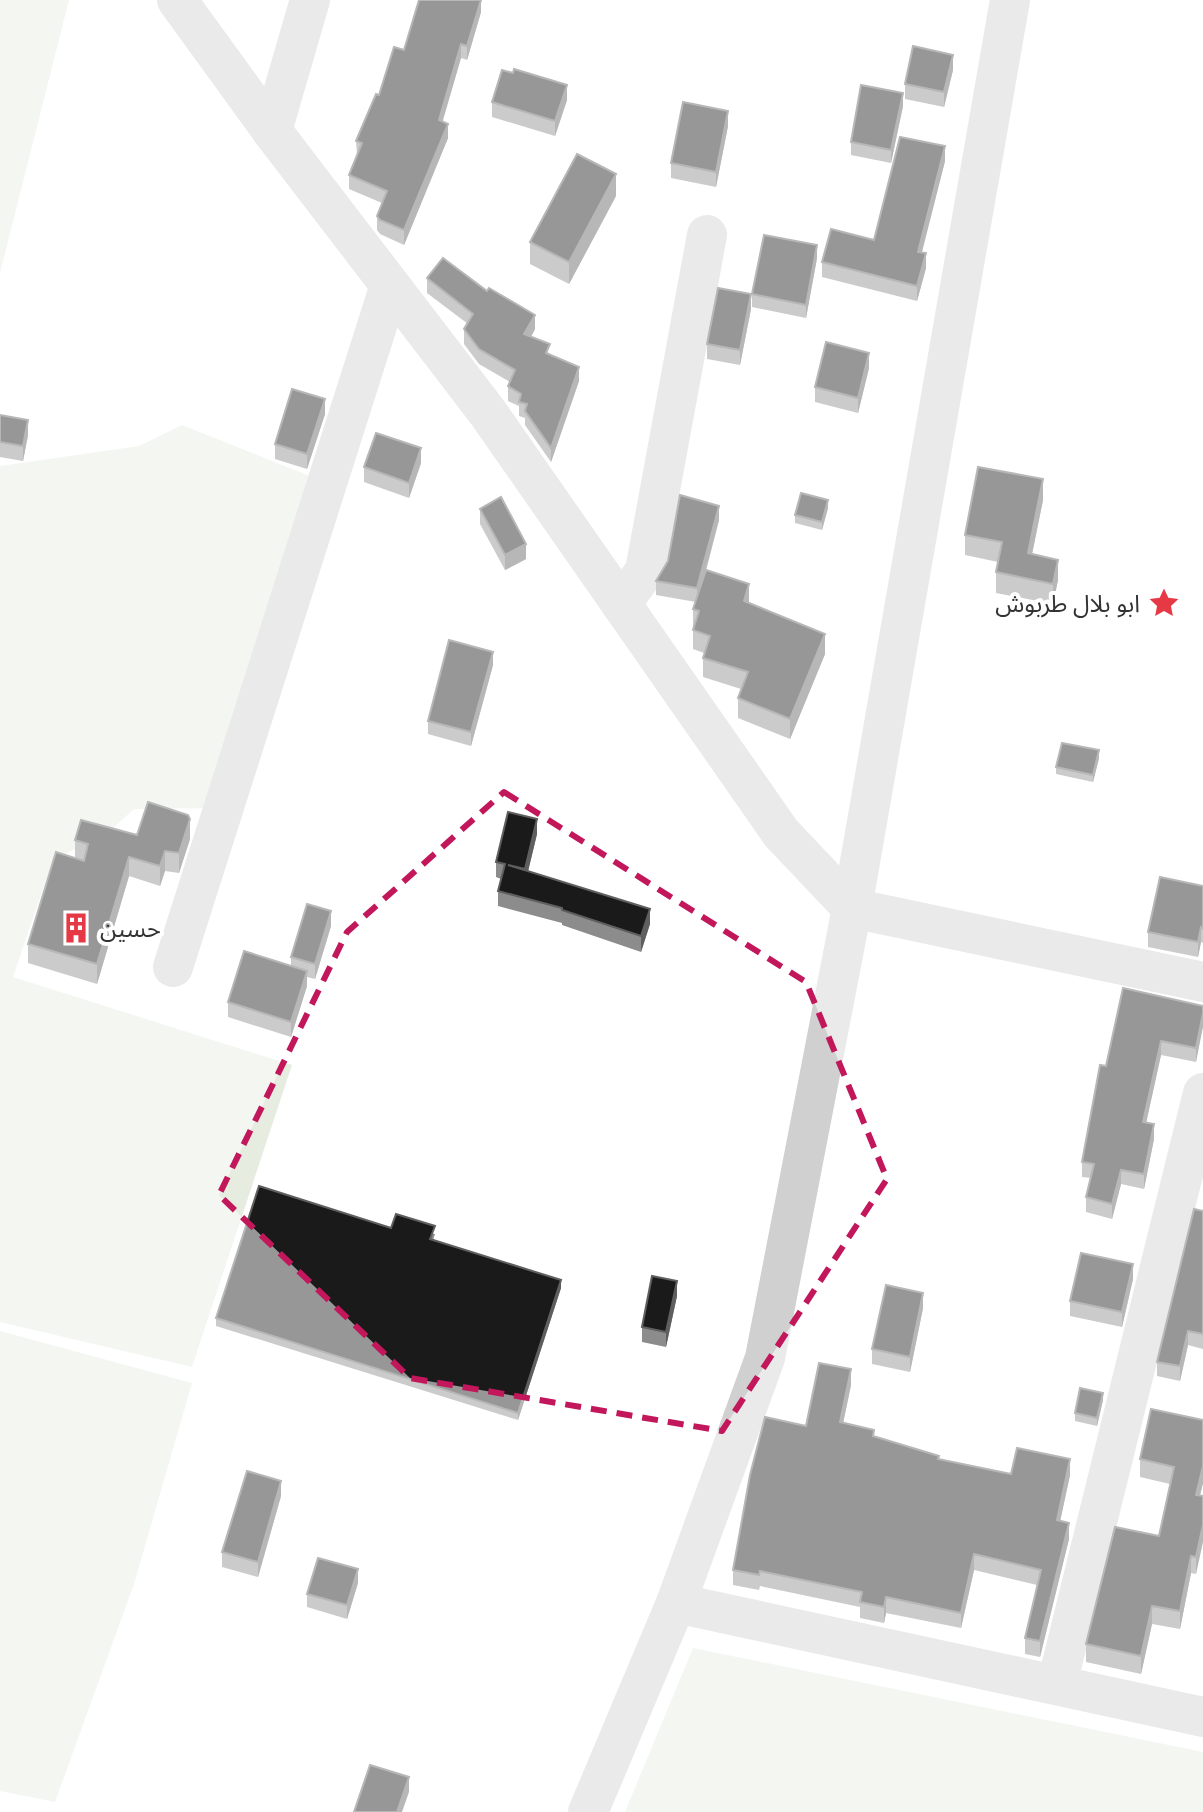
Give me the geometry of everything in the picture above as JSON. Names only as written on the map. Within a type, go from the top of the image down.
[{"type":"street","points":[[177,0],[272,131],[488,413],[781,833],[852,908],[1203,982]]},
{"type":"street","points":[[272,131],[310,0]]},
{"type":"street","points":[[588,1812],[676,1603],[765,1358],[852,908],[1010,0]]},
{"type":"street","points":[[621,604],[645,571],[707,235]]},
{"type":"street","points":[[173,967],[390,285]]},
{"type":"street","points":[[1057,1684],[1203,1093]]},
{"type":"street","points":[[676,1603],[1203,1717]]},
{"type":"highlighted area","points":[[504,792],[806,982],[887,1179],[722,1431],[410,1378],[219,1195],[347,932]]},
{"type":"shaded area","points":[[0,0],[69,0],[0,273]]},
{"type":"shaded area","points":[[182,425],[317,479],[213,808],[134,809],[109,832],[53,860],[13,977],[292,1065],[192,1367],[0,1322],[0,466],[139,446]]},
{"type":"shaded area","points":[[0,1331],[192,1383],[134,1584],[55,1802],[0,1791]]},
{"type":"shaded area","points":[[693,1648],[1203,1752],[1203,1812],[625,1812]]},
{"type":"building","points":[[419,0],[481,0],[467,46],[461,44],[439,120],[448,124],[404,230],[377,216],[387,191],[349,175],[362,143],[356,141],[376,94],[379,95],[394,47],[404,50]]},
{"type":"building","points":[[913,46],[953,55],[944,92],[905,84]]},
{"type":"building","points":[[514,69],[567,85],[555,121],[492,102],[502,70],[513,73]]},
{"type":"building","points":[[861,85],[903,93],[891,150],[851,142]]},
{"type":"building","points":[[683,102],[728,111],[716,172],[671,163]]},
{"type":"building","points":[[900,137],[945,146],[918,252],[926,253],[917,286],[822,262],[831,229],[874,240]]},
{"type":"building","points":[[577,154],[616,174],[569,262],[530,242]]},
{"type":"building","points":[[764,235],[817,245],[806,305],[752,294]]},
{"type":"building","points":[[443,258],[487,291],[489,288],[535,315],[524,334],[550,344],[546,353],[579,367],[551,448],[525,411],[527,404],[519,402],[521,394],[508,386],[515,370],[479,349],[464,329],[473,314],[427,278]]},
{"type":"building","points":[[718,288],[751,294],[740,350],[707,344]]},
{"type":"building","points":[[826,342],[869,353],[858,398],[815,387]]},
{"type":"building","points":[[292,389],[325,399],[307,454],[275,444]]},
{"type":"building","points":[[0,415],[28,420],[23,446],[0,442]]},
{"type":"building","points":[[376,433],[421,448],[409,483],[364,467]]},
{"type":"building","points":[[978,467],[1043,479],[1028,553],[1058,560],[1053,584],[996,572],[1002,542],[965,535]]},
{"type":"building","points":[[801,493],[828,500],[822,522],[795,515]]},
{"type":"building","points":[[680,495],[719,506],[697,588],[656,581],[668,561]]},
{"type":"building","points":[[501,497],[526,544],[505,555],[480,509]]},
{"type":"building","points":[[706,570],[749,584],[744,601],[825,634],[790,719],[738,698],[748,672],[703,658],[710,636],[693,630],[699,611],[693,609]]},
{"type":"building","points":[[449,640],[493,652],[471,732],[428,721]]},
{"type":"building","points":[[1062,743],[1099,750],[1093,775],[1056,767]]},
{"type":"building","points":[[148,802],[188,815],[190,819],[179,853],[165,851],[160,866],[129,857],[97,964],[28,944],[56,852],[84,861],[88,844],[75,840],[81,820],[137,835]]},
{"type":"building","points":[[508,812],[537,819],[525,869],[508,865],[650,909],[641,936],[562,908],[498,891],[505,864],[496,862]]},
{"type":"building","points":[[1160,877],[1203,886],[1203,928],[1198,942],[1148,932]]},
{"type":"building","points":[[307,904],[331,911],[315,964],[291,957]]},
{"type":"building","points":[[244,951],[307,971],[291,1022],[228,1002]]},
{"type":"building","points":[[1123,988],[1203,1006],[1203,1013],[1196,1048],[1161,1041],[1143,1122],[1154,1124],[1144,1174],[1121,1170],[1112,1204],[1086,1197],[1094,1164],[1082,1162],[1100,1065],[1106,1066]]},
{"type":"building","points":[[259,1186],[391,1228],[396,1214],[435,1226],[430,1239],[561,1280],[518,1413],[216,1318]]},
{"type":"building","points":[[1194,1209],[1203,1211],[1203,1334],[1188,1331],[1180,1366],[1157,1362]]},
{"type":"building","points":[[1081,1253],[1133,1264],[1122,1312],[1070,1301]]},
{"type":"building","points":[[652,1276],[677,1281],[666,1332],[642,1327]]},
{"type":"building","points":[[886,1285],[923,1293],[910,1357],[872,1349]]},
{"type":"building","points":[[819,1363],[851,1369],[840,1422],[874,1430],[873,1436],[939,1456],[938,1459],[1011,1474],[1017,1448],[1070,1459],[1057,1520],[1069,1523],[1040,1641],[1025,1638],[1041,1570],[974,1554],[961,1613],[886,1597],[884,1607],[860,1602],[862,1592],[760,1571],[759,1575],[733,1570],[750,1475],[765,1417],[806,1426]]},
{"type":"building","points":[[1080,1388],[1103,1393],[1097,1418],[1075,1413]]},
{"type":"building","points":[[1151,1409],[1203,1420],[1203,1466],[1196,1495],[1203,1496],[1203,1525],[1196,1557],[1191,1556],[1180,1611],[1152,1606],[1141,1656],[1086,1644],[1115,1527],[1159,1536],[1174,1467],[1140,1459]]},
{"type":"building","points":[[247,1471],[281,1481],[258,1562],[222,1552]]},
{"type":"building","points":[[318,1558],[358,1569],[347,1605],[307,1594]]},
{"type":"building","points":[[370,1765],[409,1777],[397,1812],[354,1812]]},
{"type":"place","name":"ابو بلال طربوش","points":[[1164,603]]},
{"type":"place","name":"حسين","points":[[76,928]]}]
